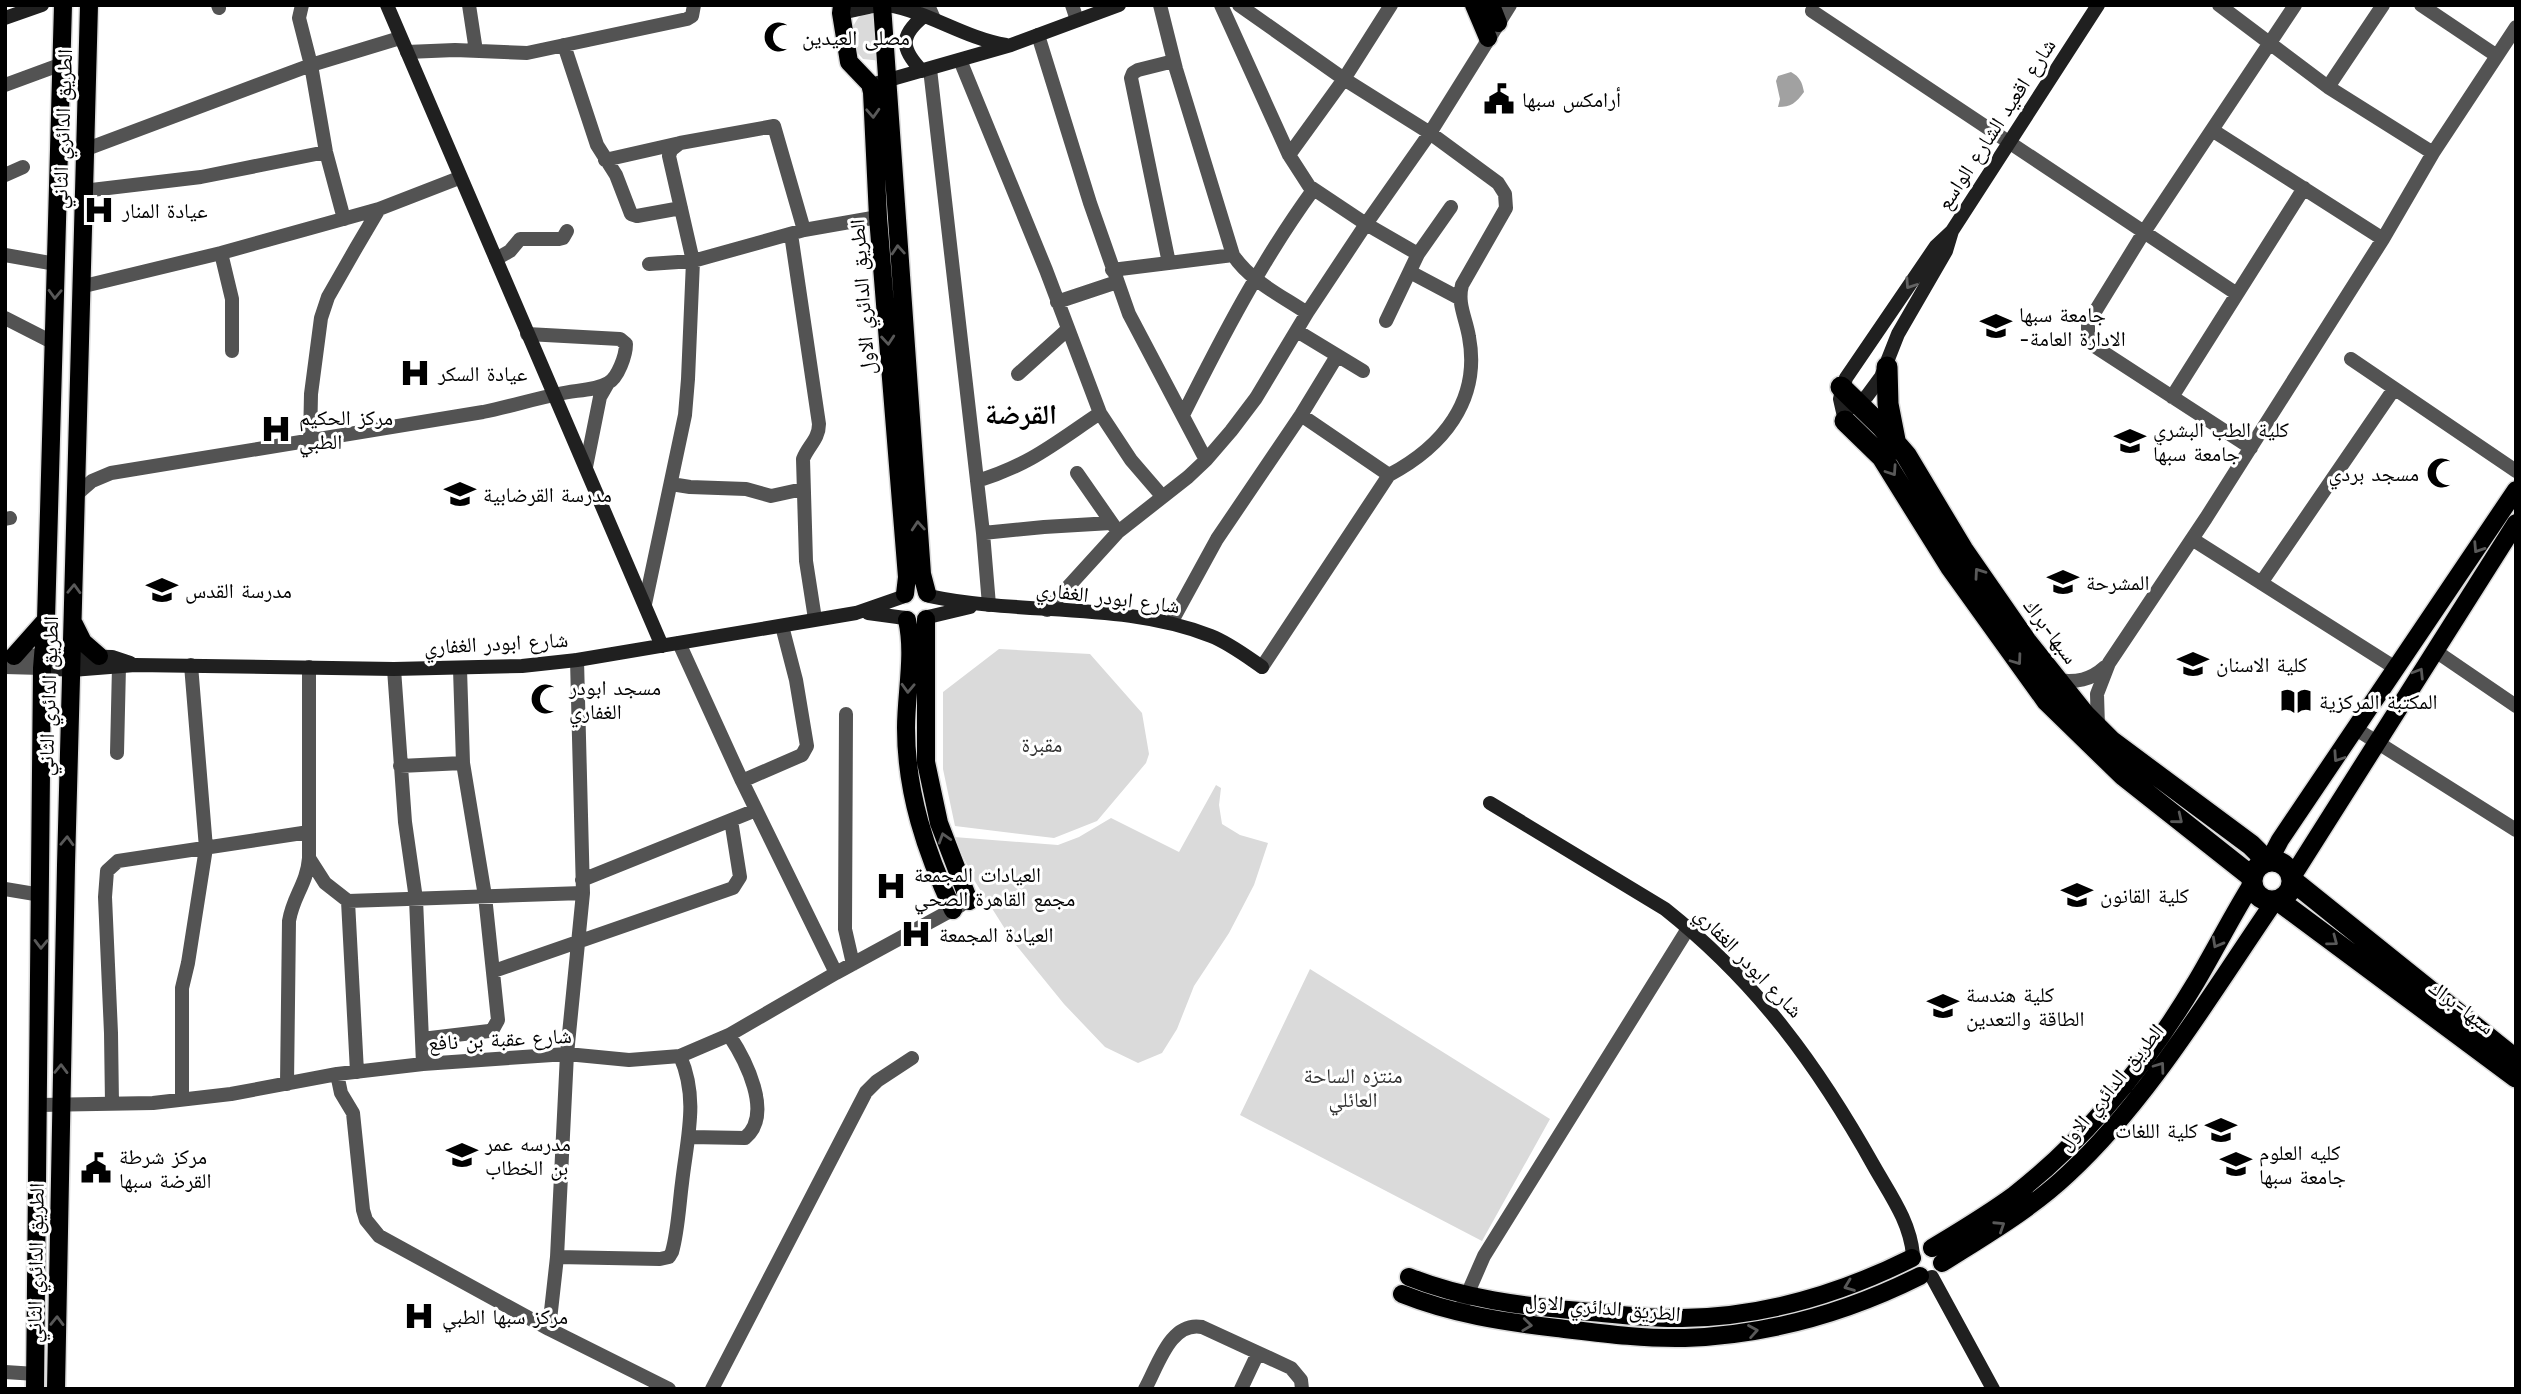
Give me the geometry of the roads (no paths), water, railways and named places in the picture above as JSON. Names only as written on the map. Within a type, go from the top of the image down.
[{"type":"highway","points":[[1887,368],[1888,404],[1895,442]]},
{"type":"highway","name":"سبها-براك","points":[[1841,387],[1848,412],[1882,457],[1950,566],[2047,701],[2123,775],[2260,871]]},
{"type":"highway","name":"سبها-براك","points":[[1848,412],[1895,442],[1916,470],[1963,551],[2026,641],[2085,715],[2111,741],[2251,845],[2260,871]]},
{"type":"highway","points":[[2281,863],[2286,866],[2292,879],[2290,891],[2276,901],[2262,899],[2260,871],[2281,863]]},
{"type":"highway","name":"سبها-براك","points":[[2292,879],[2516,1060]]},
{"type":"highway","name":"سبها-براك","points":[[2276,901],[2516,1077]]},
{"type":"main road","name":"الطريق الدائري الثاني","points":[[36,1381],[43,662],[63,5]]},
{"type":"main road","name":"الطريق الدائري الثاني","points":[[55,1389],[89,5]]},
{"type":"main road","name":"الطريق الدائري الاول","points":[[883,5],[878,83],[878,217],[907,578],[904,596]]},
{"type":"main road","points":[[1474,5],[1488,38]]},
{"type":"main road","points":[[1491,5],[1498,23]]},
{"type":"main road","points":[[842,9],[849,62],[878,83]]},
{"type":"main road","name":"الطريق الدائري الاول","points":[[878,83],[922,574],[928,595]]},
{"type":"main road","name":"الطريق الدائري الاول","points":[[1926,1260],[2028,1184],[2074,1141],[2113,1099],[2149,1053],[2195,983],[2280,840],[2516,491]]},
{"type":"main road","points":[[2292,879],[2376,741],[2516,523]]},
{"type":"main road","points":[[953,911],[930,858],[912,796],[906,728],[910,640],[906,619],[900,610],[904,596],[918,590],[928,595],[933,607],[927,618],[926,762],[939,823],[969,901]]},
{"type":"main road","points":[[906,619],[919,622],[927,618]]},
{"type":"main road","points":[[8,660],[46,620]]},
{"type":"main road","points":[[73,622],[83,642],[99,656]]},
{"type":"main road","name":"الطريق الدائري الاول","points":[[1402,1294],[1463,1304],[1639,1316],[1681,1318],[1733,1315],[1787,1305],[1838,1291],[1926,1260],[2033,1203],[2091,1151],[2160,1068],[2276,901]]},
{"type":"main road","name":"الطريق الدائري الاول","points":[[1409,1277],[1463,1304]]},
{"type":"street","points":[[5,18],[42,5]]},
{"type":"street","points":[[302,5],[299,18],[311,65],[326,152],[344,219]]},
{"type":"street","points":[[387,5],[662,646]]},
{"type":"street","points":[[469,5],[476,51]]},
{"type":"street","points":[[407,52],[527,53],[687,19],[692,16],[694,5]]},
{"type":"street","points":[[842,9],[883,5],[902,7],[929,13],[985,41],[1011,45]]},
{"type":"street","points":[[1072,5],[1077,20]]},
{"type":"street","points":[[878,83],[1011,45],[1119,5]]},
{"type":"street","points":[[1160,5],[1174,61],[1233,255],[1240,266],[1255,278],[1307,313]]},
{"type":"street","points":[[1221,5],[1301,176],[1314,190],[1418,254]]},
{"type":"street","points":[[1239,5],[1344,79],[1430,133],[1498,183],[1505,194],[1506,208],[1462,285],[1459,298],[1472,362],[1459,411],[1446,433],[1415,461],[1389,475],[1301,415]]},
{"type":"street","points":[[1289,155],[1344,79],[1391,5]]},
{"type":"street","points":[[1047,610],[1115,528],[1163,496],[1206,460],[1256,398],[1307,313],[1430,133],[1510,5]]},
{"type":"street","name":"شارع اقعيد الشارع الواسع","points":[[1841,387],[1936,246],[1952,231],[2098,5]]},
{"type":"street","points":[[2220,5],[2328,87],[2433,153]]},
{"type":"street","points":[[2251,448],[2094,346],[2088,335],[2088,323],[2144,232],[2295,5]]},
{"type":"street","points":[[2328,87],[2383,5]]},
{"type":"street","points":[[2421,5],[2497,56]]},
{"type":"street","points":[[1812,11],[2237,295]]},
{"type":"street","points":[[929,13],[909,29],[907,53],[926,70],[983,533],[985,604]]},
{"type":"street","points":[[2098,727],[2097,694],[2109,663],[2251,448],[2383,239],[2433,153],[2516,27]]},
{"type":"street","points":[[1038,35],[1129,314],[1206,460]]},
{"type":"street","points":[[84,150],[311,65],[400,38]]},
{"type":"street","points":[[564,46],[597,145],[616,175],[631,214],[637,216],[681,208]]},
{"type":"street","points":[[960,60],[1100,413],[1131,460],[1163,496]]},
{"type":"street","points":[[1169,263],[1131,78],[1138,70],[1174,61]]},
{"type":"street","points":[[5,85],[62,64]]},
{"type":"street","points":[[605,160],[774,125],[798,232],[819,424],[819,433],[803,458],[806,561],[815,619]]},
{"type":"street","points":[[2212,130],[2383,239]]},
{"type":"street","points":[[645,604],[685,415],[693,261],[669,156],[671,150],[680,143]]},
{"type":"street","points":[[83,191],[201,177],[326,152]]},
{"type":"street","points":[[5,175],[23,167]]},
{"type":"street","points":[[80,287],[221,253],[379,209],[459,178]]},
{"type":"street","points":[[2172,397],[2304,188]]},
{"type":"street","points":[[1183,415],[1221,338],[1255,278],[1314,190]]},
{"type":"street","points":[[1386,321],[1418,254],[1451,207]]},
{"type":"street","points":[[310,441],[311,394],[321,318],[328,297],[379,209]]},
{"type":"street","points":[[649,264],[693,261],[798,232],[878,217]]},
{"type":"street","points":[[496,259],[508,253],[520,239],[559,239],[563,238],[567,231]]},
{"type":"street","name":"شارع اقعيد الشارع الواسع","points":[[1848,412],[1875,387],[1887,368],[1902,326],[1946,251],[1952,231]]},
{"type":"street","points":[[221,253],[232,299],[232,351]]},
{"type":"street","points":[[5,255],[57,264]]},
{"type":"street","points":[[1057,302],[1115,276],[1169,263],[1233,255]]},
{"type":"street","points":[[1410,272],[1459,298]]},
{"type":"street","points":[[5,318],[54,343]]},
{"type":"street","points":[[1018,373],[1067,330]]},
{"type":"street","points":[[1297,331],[1363,371]]},
{"type":"street","points":[[77,494],[92,481],[111,473],[483,412],[598,387],[614,378],[626,350],[626,344],[620,339],[527,334]]},
{"type":"street","points":[[1171,623],[1217,539],[1301,415],[1337,356]]},
{"type":"street","points":[[2351,359],[2516,471]]},
{"type":"street","points":[[586,467],[598,404],[608,383]]},
{"type":"street","points":[[2261,583],[2394,389]]},
{"type":"street","points":[[977,481],[1018,467],[1059,443],[1100,413]]},
{"type":"street","points":[[77,463],[111,473]]},
{"type":"street","points":[[1077,473],[1115,528]]},
{"type":"street","name":"شارع ابودر الغفاري","points":[[928,595],[985,604],[1171,623],[1215,638],[1262,667],[1389,475]]},
{"type":"street","points":[[671,484],[690,488],[746,489],[771,496],[803,489]]},
{"type":"street","points":[[983,533],[1044,527],[1115,528]]},
{"type":"street","points":[[2192,539],[2397,669]]},
{"type":"street","name":"شارع ابودر الغفاري","points":[[8,660],[119,666],[460,669],[577,660],[856,612],[904,596]]},
{"type":"street","name":"شارع ابودر الغفاري","points":[[927,618],[985,604]]},
{"type":"street","name":"شارع ابودر الغفاري","points":[[856,612],[906,619]]},
{"type":"street","points":[[742,782],[802,755],[807,746],[796,680],[782,625]]},
{"type":"street","points":[[679,643],[742,782],[836,973]]},
{"type":"street","points":[[2434,650],[2516,706]]},
{"type":"street","name":"شارع ابودر الغفاري","points":[[72,663],[99,656],[112,657],[135,665]]},
{"type":"street","points":[[549,1329],[557,1257],[567,1054],[583,887],[577,660]]},
{"type":"street","points":[[2056,680],[2085,680],[2109,663]]},
{"type":"street","points":[[182,1099],[181,988],[188,963],[206,848],[191,665]]},
{"type":"street","points":[[117,753],[119,666]]},
{"type":"street","points":[[287,1084],[289,921],[292,903],[306,879],[309,858],[309,667]]},
{"type":"street","points":[[394,669],[405,822],[416,899],[422,1064]]},
{"type":"street","points":[[422,1039],[489,1031],[498,1020],[485,896],[463,763],[460,669]]},
{"type":"street","points":[[846,714],[845,929],[853,964]]},
{"type":"street","points":[[2357,729],[2516,830]]},
{"type":"street","points":[[400,765],[463,763]]},
{"type":"street","name":"شارع ابودر الغفاري","points":[[1490,803],[1665,909],[1689,927],[1749,986],[1787,1030],[1849,1121],[1993,1389]]},
{"type":"street","points":[[309,858],[324,883],[348,901],[485,896],[583,887],[756,810]]},
{"type":"street","points":[[494,971],[733,888],[740,877],[731,820]]},
{"type":"street","points":[[112,1104],[105,897],[107,871],[118,861],[309,832]]},
{"type":"street","points":[[5,889],[41,895]]},
{"type":"street","points":[[348,901],[357,1072]]},
{"type":"street","name":"شارع عقبة بن نافع","points":[[39,1105],[112,1104],[231,1094],[337,1074],[422,1064],[567,1054],[629,1060],[680,1056],[729,1035],[969,901]]},
{"type":"street","points":[[1463,1304],[1484,1256],[1689,927]]},
{"type":"street","points":[[690,1137],[746,1138],[756,1119],[752,1076],[743,1055],[729,1035]]},
{"type":"street","points":[[557,1257],[660,1259],[669,1256],[674,1244],[690,1137],[692,1095],[680,1056]]},
{"type":"street","points":[[712,1389],[866,1092],[877,1081],[912,1058]]},
{"type":"street","points":[[337,1074],[341,1093],[353,1113],[363,1210],[371,1229],[387,1242],[549,1329],[669,1389]]},
{"type":"street","points":[[1145,1389],[1173,1338],[1185,1327],[1202,1327],[1291,1368],[1301,1380],[1302,1389]]},
{"type":"street","points":[[1241,1389],[1258,1353]]},
{"type":"street","points":[[5,1372],[36,1381]]},
{"type":"place","name":"مصلى العيدين","points":[[779,37]]},
{"type":"place","name":"أرامكس سبها","points":[[1499,99]]},
{"type":"place","name":"عيادة المنار","points":[[99,210]]},
{"type":"place","name":"جامعة سبها -الادارة العامة","points":[[1996,326]]},
{"type":"place","name":"عيادة السكر","points":[[415,373]]},
{"type":"place","name":"مركز الحكيم الطبي","points":[[276,429]]},
{"type":"place","name":"كلية الطب البشري جامعة سبها","points":[[2130,441]]},
{"type":"place","name":"مسجد بردي","points":[[2442,473]]},
{"type":"place","name":"مدرسة القرضابية","points":[[460,494]]},
{"type":"place","name":"المشرحة","points":[[2063,582]]},
{"type":"place","name":"مدرسة القدس","points":[[162,590]]},
{"type":"place","name":"كلية الاسنان","points":[[2193,664]]},
{"type":"place","name":"مسجد ابودر الغفاري","points":[[546,699]]},
{"type":"place","name":"المكتبة المركزية","points":[[2296,701]]},
{"type":"place","name":"العيادات المجمعة مجمع القاهرة الصحي","points":[[891,886]]},
{"type":"place","name":"كلية القانون","points":[[2077,895]]},
{"type":"place","name":"العيادة المجمعة","points":[[916,934]]},
{"type":"place","name":"كلية هندسة الطاقة والتعدين","points":[[1943,1006]]},
{"type":"place","name":"كلية اللغات","points":[[2221,1130]]},
{"type":"place","name":"مدرسه عمر بن الخطاب","points":[[462,1155]]},
{"type":"place","name":"كليه العلوم جامعة سبها","points":[[2236,1164]]},
{"type":"place","name":"مركز شرطة القرضة سبها","points":[[96,1168]]},
{"type":"place","name":"مركز سبها الطبي","points":[[419,1316]]},
{"type":"district","name":"القرضة","points":[[1021,414]]},
{"type":"park label","name":"مقبرة","points":[[1042,744]]},
{"type":"park label","name":"منتزه الساحة العائلي","points":[[1353,1087]]}]
